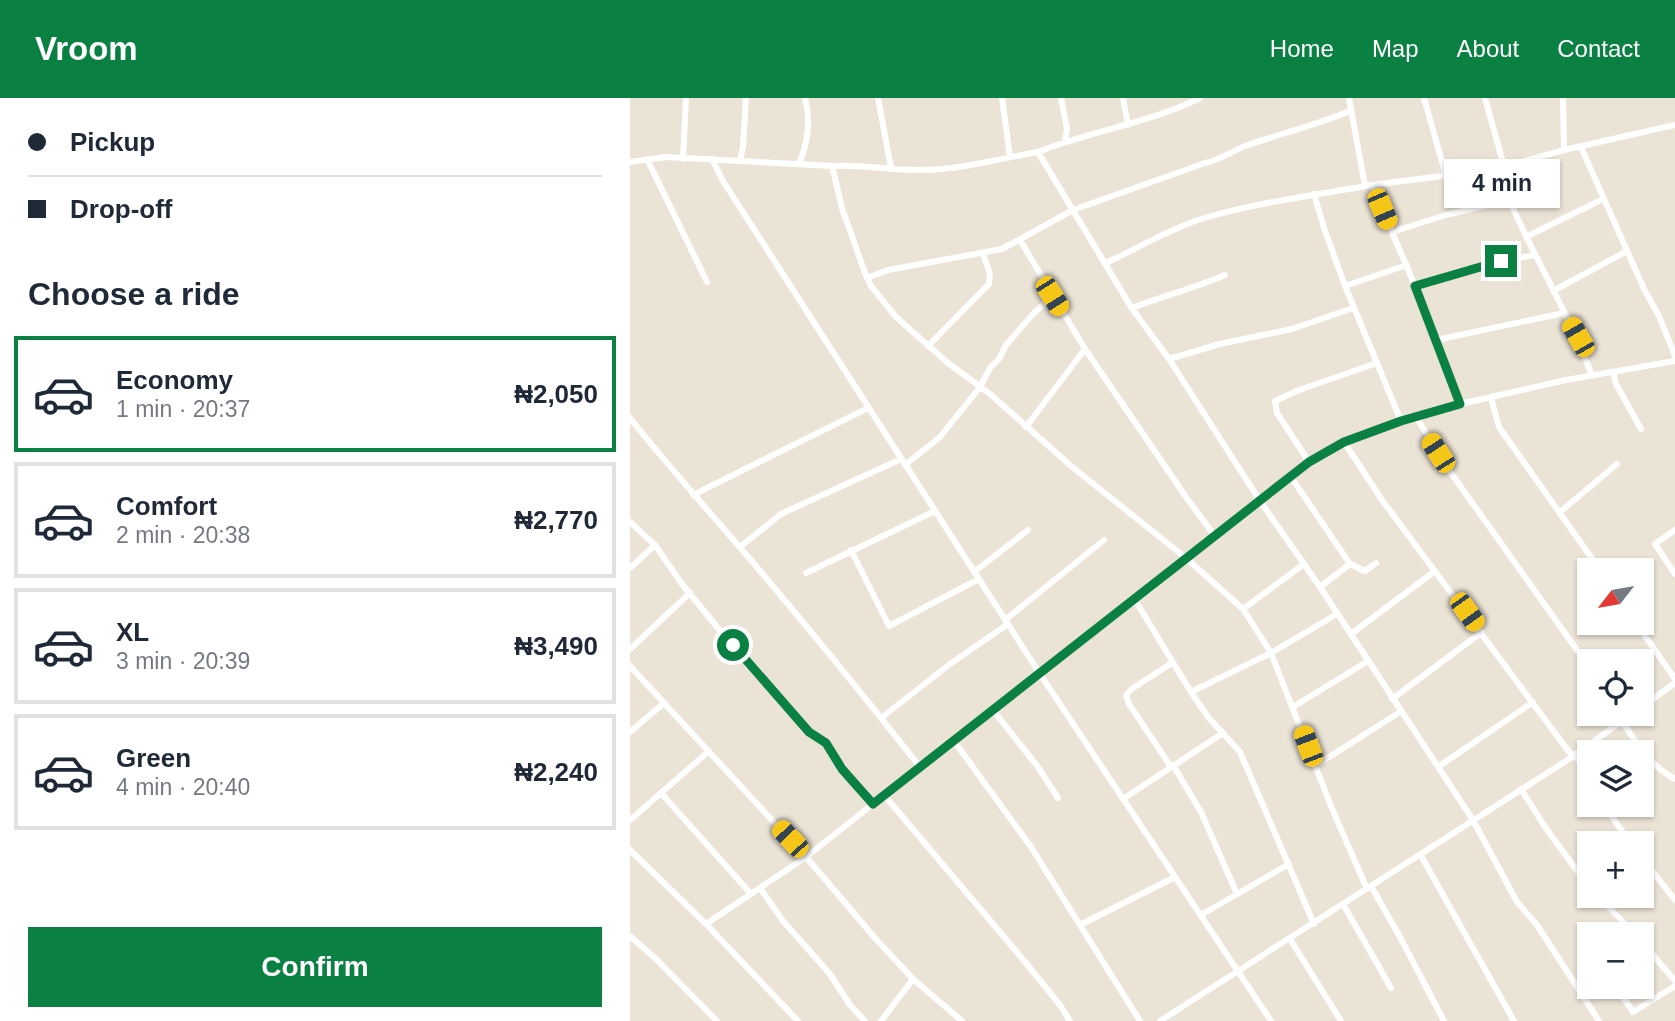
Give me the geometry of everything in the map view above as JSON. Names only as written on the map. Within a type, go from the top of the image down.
[{"type":"street","points":[[683,159],[686,98]]},
{"type":"street","points":[[740,160],[746,98]]},
{"type":"street","points":[[799,163],[807,136],[806,98]]},
{"type":"street","points":[[878,98],[891,168]]},
{"type":"street","points":[[1002,98],[1010,157]]},
{"type":"street","points":[[1062,98],[1066,142]]},
{"type":"street","points":[[1123,98],[1128,125]]},
{"type":"street","points":[[630,162],[666,157],[832,166],[859,164],[915,170],[962,166],[1038,152],[1128,125],[1200,98]]},
{"type":"street","points":[[1349,98],[1368,186],[1407,265],[1460,404]]},
{"type":"street","points":[[1424,98],[1446,176]]},
{"type":"street","points":[[1485,98],[1504,166]]},
{"type":"street","points":[[1563,98],[1564,150]]},
{"type":"street","points":[[867,278],[888,270],[1002,249],[1073,210],[1350,111]]},
{"type":"street","points":[[1106,263],[1199,220],[1314,194],[1496,169],[1564,150],[1675,125]]},
{"type":"street","points":[[706,924],[806,857],[1309,462],[1344,442],[1401,421],[1460,404],[1675,358],[1659,316],[1603,200],[1581,146]]},
{"type":"street","points":[[1038,152],[1132,308],[1169,359],[1259,501],[1320,587],[1473,820],[1517,902],[1536,925],[1599,1021]]},
{"type":"street","points":[[647,159],[707,282]]},
{"type":"street","points":[[712,159],[723,181],[1006,622],[1271,1021]]},
{"type":"street","points":[[832,166],[842,208],[867,278],[896,317],[1071,466],[1186,558],[1242,609],[1271,653],[1315,766],[1369,888],[1400,937],[1444,1021]]},
{"type":"street","points":[[1496,169],[1507,200],[1578,337],[1592,376]]},
{"type":"street","points":[[1314,194],[1353,308],[1401,421]]},
{"type":"street","points":[[1392,232],[1507,200]]},
{"type":"street","points":[[1526,237],[1603,200]]},
{"type":"street","points":[[1020,240],[1085,349],[1214,535]]},
{"type":"street","points":[[1553,291],[1628,251]]},
{"type":"street","points":[[928,346],[989,284],[990,274],[983,254]]},
{"type":"street","points":[[1415,286],[1501,261],[1535,255]]},
{"type":"street","points":[[1345,286],[1407,265]]},
{"type":"street","points":[[1132,308],[1225,275]]},
{"type":"street","points":[[740,547],[781,514],[903,462],[940,437],[980,387],[1006,345],[1052,296]]},
{"type":"street","points":[[1169,359],[1220,344],[1292,329],[1353,308]]},
{"type":"street","points":[[1436,340],[1564,313]]},
{"type":"street","points":[[1026,426],[1085,349]]},
{"type":"street","points":[[1309,462],[1277,413],[1275,401],[1377,363]]},
{"type":"street","points":[[1613,372],[1616,384],[1641,429]]},
{"type":"street","points":[[1491,398],[1499,427],[1592,558]]},
{"type":"street","points":[[693,495],[868,408]]},
{"type":"street","points":[[1416,417],[1451,473],[1577,650]]},
{"type":"street","points":[[630,418],[740,547],[920,767]]},
{"type":"street","points":[[1344,442],[1435,572],[1577,761]]},
{"type":"street","points":[[1560,512],[1616,464]]},
{"type":"street","points":[[1290,477],[1350,564],[1365,571],[1376,564]]},
{"type":"street","points":[[806,573],[935,511]]},
{"type":"street","points":[[630,522],[655,545],[748,665],[809,732],[826,743],[842,769],[873,804]]},
{"type":"street","points":[[974,572],[1028,530]]},
{"type":"street","points":[[1675,530],[1655,544],[1675,574]]},
{"type":"street","points":[[881,718],[1006,622],[1104,540]]},
{"type":"street","points":[[630,568],[655,545]]},
{"type":"street","points":[[851,550],[889,626],[979,579]]},
{"type":"street","points":[[1242,609],[1304,564]]},
{"type":"street","points":[[1320,587],[1350,564]]},
{"type":"street","points":[[1351,634],[1435,572]]},
{"type":"street","points":[[630,649],[690,593]]},
{"type":"street","points":[[1135,600],[1208,717],[1240,752],[1314,923]]},
{"type":"street","points":[[1191,692],[1271,653],[1337,614]]},
{"type":"street","points":[[1392,699],[1482,632]]},
{"type":"street","points":[[1644,635],[1675,681],[1654,698]]},
{"type":"street","points":[[1293,707],[1368,661]]},
{"type":"street","points":[[1172,663],[1126,695],[1129,704],[1201,812],[1237,894]]},
{"type":"street","points":[[630,666],[806,857],[913,979],[961,1021]]},
{"type":"street","points":[[1438,767],[1533,702]]},
{"type":"street","points":[[630,732],[664,703]]},
{"type":"street","points":[[993,710],[1028,754],[1058,799]]},
{"type":"street","points":[[1315,766],[1400,712]]},
{"type":"street","points":[[1160,1021],[1521,789],[1611,726]]},
{"type":"street","points":[[1627,726],[1645,755],[1661,772],[1675,779]]},
{"type":"street","points":[[1123,799],[1223,733]]},
{"type":"street","points":[[954,741],[1017,827],[1140,1021]]},
{"type":"street","points":[[630,820],[709,751]]},
{"type":"street","points":[[1521,789],[1577,871]]},
{"type":"street","points":[[661,793],[751,894]]},
{"type":"street","points":[[884,795],[1016,951],[1070,1021]]},
{"type":"street","points":[[630,850],[706,924],[797,1021]]},
{"type":"street","points":[[1420,854],[1514,1021]]},
{"type":"street","points":[[1201,915],[1289,864]]},
{"type":"street","points":[[1654,873],[1675,900]]},
{"type":"street","points":[[1080,925],[1175,877]]},
{"type":"street","points":[[760,888],[790,930],[830,974],[865,1021]]},
{"type":"street","points":[[1343,904],[1391,988]]},
{"type":"street","points":[[1610,908],[1623,922]]},
{"type":"street","points":[[630,936],[717,1021]]},
{"type":"street","points":[[1290,939],[1341,1021]]},
{"type":"street","points":[[1654,956],[1675,981]]},
{"type":"street","points":[[881,1021],[913,979]]},
{"type":"street","points":[[1625,999],[1633,1012],[1675,986]]},
{"type":"route","points":[[733,645],[809,732],[826,743],[831,755],[873,804],[1064,653],[1147,592],[1214,535],[1309,462],[1344,442],[1401,421],[1460,404],[1415,286],[1501,261]]}]
